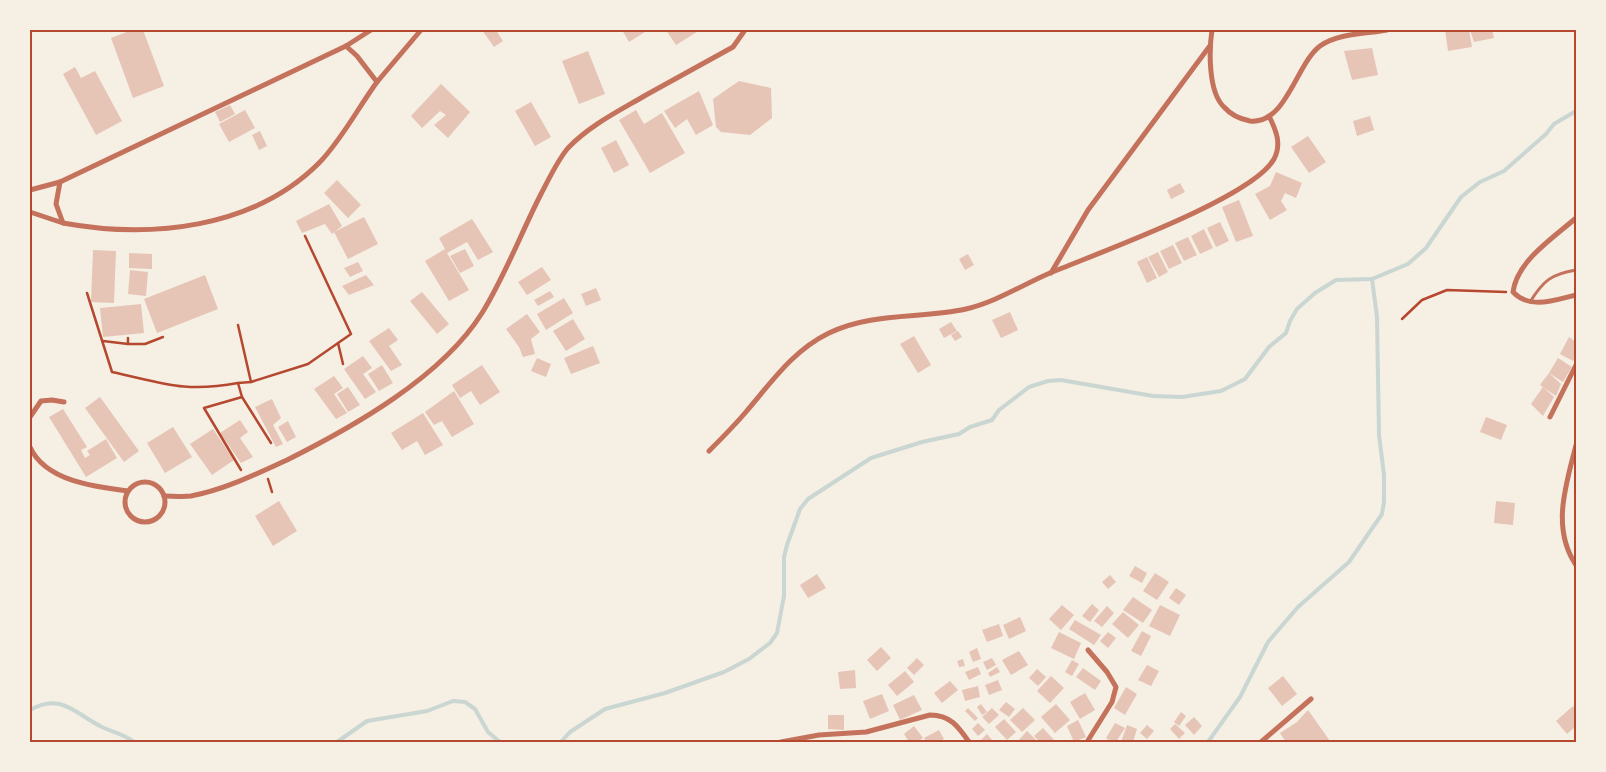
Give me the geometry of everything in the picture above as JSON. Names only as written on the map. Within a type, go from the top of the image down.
[{"type":"street","points":[[30,190],[60,182],[212,108],[346,46],[371,30]]},
{"type":"street","points":[[30,212],[63,223],[96,229],[158,230],[188,226],[256,205],[283,193],[321,161],[377,82],[421,30]]},
{"type":"street","points":[[164,496],[190,496],[223,487],[265,470],[346,429],[428,372],[459,343],[481,315],[552,172],[567,150],[584,133],[605,118],[733,47],[745,30]]},
{"type":"street","points":[[1212,30],[1209,46],[1212,78],[1216,95],[1222,106],[1233,116],[1257,121],[1269,116],[1287,97],[1300,71],[1319,47],[1340,38],[1387,30]]},
{"type":"street","points":[[346,46],[357,56],[377,82]]},
{"type":"street","points":[[1051,273],[1088,210],[1209,46]]},
{"type":"street","points":[[709,451],[744,414],[790,360],[828,333],[850,325],[891,316],[966,308],[997,298],[1051,273],[1123,244],[1199,209],[1249,183],[1266,170],[1274,159],[1278,145],[1276,132],[1269,116]]},
{"type":"street","points":[[60,182],[56,204],[63,223]]},
{"type":"street","points":[[1576,218],[1522,267],[1514,279],[1512,292],[1520,299],[1545,303],[1576,295]]},
{"type":"street","points":[[1550,417],[1576,365]]},
{"type":"street","points":[[30,417],[41,401],[64,402]]},
{"type":"street","points":[[1576,445],[1562,507],[1562,526],[1564,540],[1576,565]]},
{"type":"street","points":[[30,447],[34,456],[55,473],[87,484],[128,491]]},
{"type":"street","points":[[145,482],[157,486],[164,496],[165,504],[160,516],[155,520],[142,522],[136,520],[127,511],[125,504],[128,491],[138,483],[145,482]]},
{"type":"street","points":[[1087,742],[1112,702],[1116,687],[1107,672],[1088,650]]},
{"type":"street","points":[[1261,742],[1311,698]]},
{"type":"street","points":[[781,742],[820,735],[866,732],[930,715],[940,715],[950,720],[969,742]]},
{"type":"lane","points":[[1530,302],[1540,285],[1552,276],[1576,270]]},
{"type":"path","points":[[87,293],[112,372],[170,386],[192,389],[251,382],[308,364],[352,334],[305,236]]},
{"type":"path","points":[[1402,319],[1422,300],[1447,290],[1512,292]]},
{"type":"path","points":[[238,325],[251,382]]},
{"type":"path","points":[[102,341],[145,344],[163,337]]},
{"type":"path","points":[[128,338],[128,344]]},
{"type":"path","points":[[338,343],[343,364]]},
{"type":"path","points":[[238,383],[242,397],[271,443]]},
{"type":"path","points":[[242,397],[204,408],[246,478]]},
{"type":"path","points":[[265,470],[272,492]]},
{"type":"building","points":[[132,30],[143,30],[164,86],[133,98],[111,38]]},
{"type":"building","points":[[482,30],[496,30],[503,41],[494,47]]},
{"type":"building","points":[[622,30],[648,30],[629,42]]},
{"type":"building","points":[[666,30],[700,30],[676,45]]},
{"type":"building","points":[[1445,30],[1469,30],[1472,47],[1448,51]]},
{"type":"building","points":[[1470,30],[1492,30],[1494,38],[1474,42]]},
{"type":"building","points":[[1372,48],[1378,75],[1352,80],[1344,51]]},
{"type":"building","points":[[588,51],[605,94],[579,104],[562,61]]},
{"type":"building","points":[[75,67],[81,78],[95,71],[122,121],[96,135],[63,74]]},
{"type":"building","points":[[739,81],[771,88],[772,118],[750,135],[721,132],[716,127],[713,99]]},
{"type":"building","points":[[441,84],[470,112],[448,138],[434,125],[446,115],[440,111],[422,128],[411,116]]},
{"type":"building","points":[[699,91],[713,125],[696,135],[687,119],[675,128],[664,111]]},
{"type":"building","points":[[531,102],[551,137],[535,146],[515,111]]},
{"type":"building","points":[[230,105],[235,114],[220,122],[215,112]]},
{"type":"building","points":[[245,110],[255,128],[229,142],[219,124]]},
{"type":"building","points":[[636,110],[644,124],[662,113],[685,153],[650,173],[619,120]]},
{"type":"building","points":[[1370,116],[1374,130],[1357,136],[1353,121]]},
{"type":"building","points":[[260,131],[267,146],[259,150],[252,135]]},
{"type":"building","points":[[1308,136],[1326,162],[1309,173],[1291,147]]},
{"type":"building","points":[[616,140],[629,165],[614,173],[601,148]]},
{"type":"building","points":[[1276,172],[1302,183],[1296,198],[1285,193],[1281,201],[1287,210],[1270,220],[1255,194],[1270,186]]},
{"type":"building","points":[[337,180],[361,205],[348,218],[324,193]]},
{"type":"building","points":[[1180,183],[1185,192],[1171,199],[1167,190]]},
{"type":"building","points":[[1239,200],[1253,236],[1236,242],[1222,207]]},
{"type":"building","points":[[329,204],[342,226],[332,234],[325,224],[302,233],[296,221]]},
{"type":"building","points":[[364,217],[378,244],[348,259],[334,232]]},
{"type":"building","points":[[472,219],[493,252],[478,260],[467,242],[447,253],[469,290],[449,301],[425,261],[445,249],[439,238]]},
{"type":"building","points":[[1220,222],[1229,241],[1216,247],[1207,228]]},
{"type":"building","points":[[1204,229],[1213,248],[1200,254],[1191,236]]},
{"type":"building","points":[[1188,237],[1197,255],[1184,261],[1175,243]]},
{"type":"building","points":[[1173,245],[1182,263],[1169,269],[1160,251]]},
{"type":"building","points":[[465,249],[474,266],[460,273],[450,256]]},
{"type":"building","points":[[93,250],[116,251],[114,303],[91,302]]},
{"type":"building","points":[[1158,252],[1168,272],[1159,277],[1148,257]]},
{"type":"building","points":[[129,253],[152,254],[152,269],[129,268]]},
{"type":"building","points":[[968,254],[974,265],[965,270],[959,259]]},
{"type":"building","points":[[1147,257],[1157,278],[1147,283],[1137,262]]},
{"type":"building","points":[[358,262],[363,271],[350,277],[344,268]]},
{"type":"building","points":[[542,267],[551,280],[527,295],[518,282]]},
{"type":"building","points":[[130,270],[148,272],[146,296],[128,294]]},
{"type":"building","points":[[205,275],[218,309],[157,333],[144,299]]},
{"type":"building","points":[[366,275],[374,285],[349,295],[342,286]]},
{"type":"building","points":[[596,288],[601,300],[586,306],[581,294]]},
{"type":"building","points":[[550,291],[554,297],[538,306],[534,300]]},
{"type":"building","points":[[422,292],[449,324],[437,334],[410,301]]},
{"type":"building","points":[[564,298],[573,313],[546,330],[537,314]]},
{"type":"building","points":[[141,304],[144,333],[103,337],[100,308]]},
{"type":"building","points":[[1010,312],[1018,330],[1001,338],[992,320]]},
{"type":"building","points":[[527,314],[540,332],[531,339],[535,354],[523,357],[519,347],[506,329]]},
{"type":"building","points":[[573,319],[585,339],[566,351],[553,331]]},
{"type":"building","points":[[951,322],[957,331],[944,338],[939,329]]},
{"type":"building","points":[[389,328],[398,340],[389,346],[402,365],[391,371],[369,341]]},
{"type":"building","points":[[958,331],[962,337],[955,341],[951,335]]},
{"type":"building","points":[[914,336],[931,365],[918,373],[900,344]]},
{"type":"building","points":[[1569,337],[1576,342],[1576,355],[1573,361],[1560,354]]},
{"type":"building","points":[[593,346],[600,363],[571,374],[564,358]]},
{"type":"building","points":[[363,356],[372,368],[363,374],[376,392],[365,399],[344,369]]},
{"type":"building","points":[[537,358],[551,364],[546,377],[531,371]]},
{"type":"building","points":[[1558,358],[1572,367],[1563,382],[1549,373]]},
{"type":"building","points":[[382,365],[393,383],[379,391],[368,374]]},
{"type":"building","points":[[482,365],[500,392],[480,405],[471,391],[460,398],[452,385]]},
{"type":"building","points":[[1549,373],[1561,384],[1556,396],[1540,385]]},
{"type":"building","points":[[334,376],[343,388],[334,394],[347,413],[336,419],[314,389]]},
{"type":"building","points":[[348,387],[360,405],[348,412],[337,394]]},
{"type":"building","points":[[1543,387],[1554,397],[1543,416],[1531,404]]},
{"type":"building","points":[[454,391],[474,424],[452,437],[442,421],[434,425],[425,412]]},
{"type":"building","points":[[100,397],[139,451],[124,462],[85,408]]},
{"type":"building","points":[[272,399],[281,418],[273,425],[283,444],[276,447],[255,407]]},
{"type":"building","points":[[63,409],[87,447],[81,450],[85,458],[90,455],[87,451],[106,439],[117,458],[86,477],[49,417]]},
{"type":"building","points":[[423,413],[443,445],[425,455],[417,441],[402,450],[391,433]]},
{"type":"building","points":[[1486,417],[1507,425],[1501,440],[1480,432]]},
{"type":"building","points":[[240,420],[248,432],[240,438],[253,457],[241,463],[220,433]]},
{"type":"building","points":[[288,421],[296,437],[287,442],[278,427]]},
{"type":"building","points":[[173,427],[192,457],[165,473],[147,443]]},
{"type":"building","points":[[213,429],[234,460],[212,475],[190,444]]},
{"type":"building","points":[[279,501],[297,531],[273,546],[255,516]]},
{"type":"building","points":[[1496,501],[1515,503],[1513,525],[1494,523]]},
{"type":"building","points":[[1135,566],[1147,573],[1142,583],[1129,576]]},
{"type":"building","points":[[1155,573],[1169,582],[1157,600],[1143,591]]},
{"type":"building","points":[[817,574],[826,588],[808,598],[800,585]]},
{"type":"building","points":[[1110,575],[1116,582],[1108,589],[1102,582]]},
{"type":"building","points":[[1176,588],[1186,595],[1179,605],[1169,598]]},
{"type":"building","points":[[1133,597],[1152,610],[1143,623],[1123,610]]},
{"type":"building","points":[[1092,604],[1099,610],[1090,622],[1082,616]]},
{"type":"building","points":[[1062,605],[1074,615],[1061,630],[1049,619]]},
{"type":"building","points":[[1160,605],[1180,615],[1170,636],[1149,626]]},
{"type":"building","points":[[1107,606],[1114,613],[1102,627],[1094,621]]},
{"type":"building","points":[[1123,612],[1139,625],[1128,638],[1112,624]]},
{"type":"building","points":[[1020,617],[1026,631],[1009,639],[1003,625]]},
{"type":"building","points":[[1075,620],[1101,635],[1094,645],[1069,629]]},
{"type":"building","points":[[999,624],[1003,636],[987,642],[982,630]]},
{"type":"building","points":[[1142,631],[1151,636],[1141,656],[1131,651]]},
{"type":"building","points":[[1059,632],[1081,643],[1074,659],[1051,648]]},
{"type":"building","points":[[1108,632],[1116,638],[1108,648],[1100,641]]},
{"type":"building","points":[[881,647],[891,658],[877,671],[867,660]]},
{"type":"building","points":[[977,648],[981,659],[973,662],[969,652]]},
{"type":"building","points":[[1019,651],[1028,665],[1011,675],[1002,660]]},
{"type":"building","points":[[917,658],[924,665],[914,675],[907,668]]},
{"type":"building","points":[[992,658],[996,665],[987,670],[983,662]]},
{"type":"building","points":[[963,659],[965,666],[959,667],[957,661]]},
{"type":"building","points":[[1072,660],[1079,664],[1072,676],[1065,672]]},
{"type":"building","points":[[1147,665],[1159,671],[1151,686],[1138,680]]},
{"type":"building","points":[[978,667],[981,674],[969,680],[965,672]]},
{"type":"building","points":[[997,667],[1000,672],[990,677],[988,673]]},
{"type":"building","points":[[1083,668],[1101,681],[1095,690],[1076,677]]},
{"type":"building","points":[[1037,669],[1046,677],[1038,686],[1029,678]]},
{"type":"building","points":[[855,670],[856,688],[840,689],[838,672]]},
{"type":"building","points":[[905,671],[914,682],[897,696],[888,685]]},
{"type":"building","points":[[1051,676],[1064,688],[1050,703],[1037,691]]},
{"type":"building","points":[[1283,676],[1297,694],[1282,706],[1268,688]]},
{"type":"building","points":[[998,680],[1002,690],[989,695],[985,685]]},
{"type":"building","points":[[950,681],[958,690],[942,703],[934,693]]},
{"type":"building","points":[[978,686],[980,697],[965,701],[962,690]]},
{"type":"building","points":[[1126,687],[1137,694],[1125,715],[1114,708]]},
{"type":"building","points":[[1085,693],[1095,710],[1080,719],[1070,702]]},
{"type":"building","points":[[882,694],[889,711],[870,719],[863,701]]},
{"type":"building","points":[[914,695],[922,710],[900,720],[893,705]]},
{"type":"building","points":[[1006,702],[1015,709],[1009,717],[999,710]]},
{"type":"building","points":[[981,704],[987,712],[982,715],[977,707]]},
{"type":"building","points":[[1056,704],[1070,720],[1055,733],[1041,717]]},
{"type":"building","points":[[1573,706],[1576,710],[1576,726],[1567,734],[1556,721]]},
{"type":"building","points":[[968,708],[978,718],[975,721],[965,711]]},
{"type":"building","points":[[992,708],[999,715],[989,724],[982,717]]},
{"type":"building","points":[[1023,708],[1035,720],[1022,732],[1010,720]]},
{"type":"building","points":[[1308,710],[1330,741],[1286,742],[1280,733],[1297,722]]},
{"type":"building","points":[[1181,712],[1186,716],[1179,726],[1174,722]]},
{"type":"building","points":[[828,715],[844,715],[844,730],[828,729]]},
{"type":"building","points":[[1194,717],[1202,726],[1194,735],[1185,725]]},
{"type":"building","points":[[1004,719],[1016,732],[1007,740],[995,727]]},
{"type":"building","points":[[1078,720],[1086,737],[1074,742],[1067,726]]},
{"type":"building","points":[[978,723],[985,730],[978,736],[972,729]]},
{"type":"building","points":[[1115,723],[1125,728],[1116,742],[1112,742],[1106,738]]},
{"type":"building","points":[[1175,724],[1185,733],[1179,739],[1170,729]]},
{"type":"building","points":[[1127,725],[1137,729],[1133,742],[1121,742]]},
{"type":"building","points":[[1147,725],[1154,731],[1147,739],[1140,733]]},
{"type":"building","points":[[914,726],[923,738],[917,742],[909,742],[904,734]]},
{"type":"building","points":[[1043,728],[1054,742],[1040,742],[1034,736]]},
{"type":"building","points":[[939,730],[944,739],[937,742],[927,742],[924,738]]},
{"type":"building","points":[[1027,731],[1037,741],[1036,742],[1018,741]]},
{"type":"building","points":[[987,734],[994,742],[979,742]]},
{"type":"waterway","points":[[561,742],[570,732],[605,709],[665,693],[724,672],[749,659],[770,643],[777,633],[784,596],[784,557],[800,509],[808,499],[871,458],[922,442],[959,434],[970,427],[992,420],[999,410],[1029,387],[1048,381],[1061,380],[1153,396],[1182,397],[1221,391],[1245,379],[1269,347],[1286,333],[1297,309],[1315,293],[1336,280],[1372,279],[1408,264],[1426,248],[1461,197],[1480,182],[1504,171],[1546,134],[1554,124],[1576,111]]},
{"type":"waterway","points":[[1208,742],[1240,697],[1268,642],[1298,607],[1349,562],[1382,514],[1384,475],[1379,435],[1377,317],[1372,279]]},
{"type":"waterway","points":[[337,742],[367,721],[427,711],[453,701],[465,702],[475,709],[488,732],[500,742]]},
{"type":"waterway","points":[[30,710],[41,705],[60,704],[134,742]]}]
